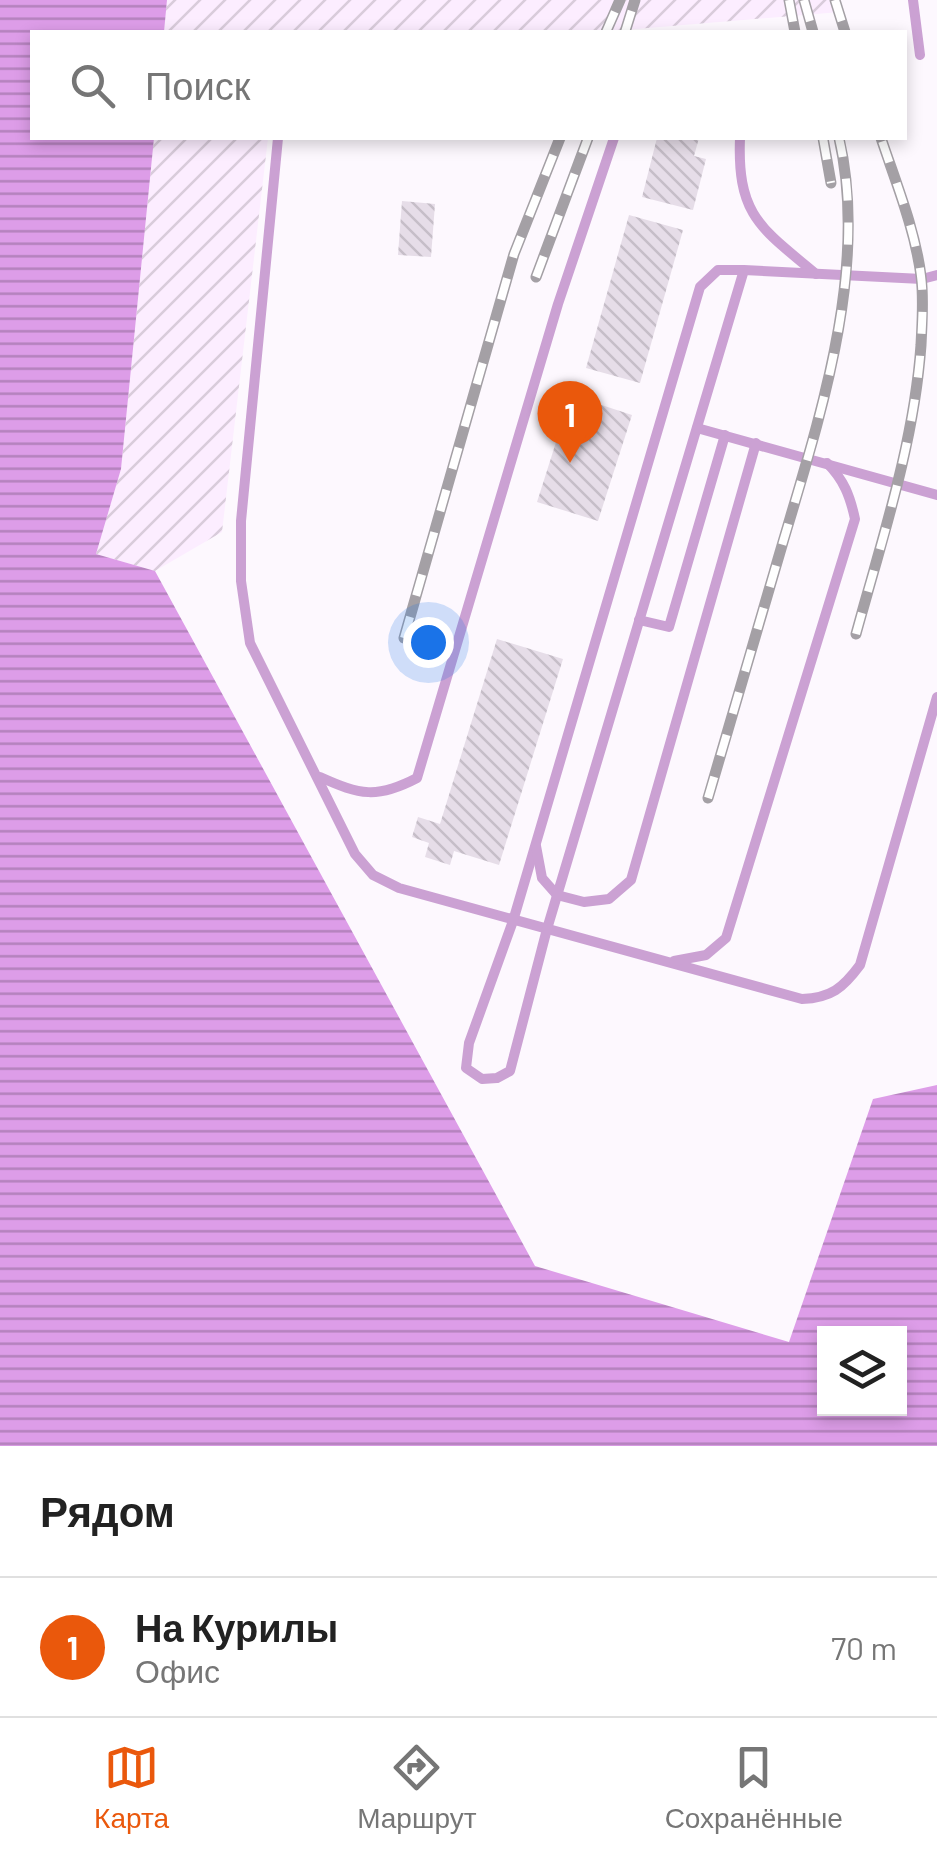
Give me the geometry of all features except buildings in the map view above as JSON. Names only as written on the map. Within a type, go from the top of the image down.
[{"type":"lane","points":[[913,0],[920,55]]},
{"type":"lane","points":[[278,140],[240,521],[241,581],[250,644],[356,854],[374,875],[399,888],[513,921],[802,999],[826,998],[846,984],[860,965],[937,697]]},
{"type":"lane","points":[[319,777],[355,793],[390,792],[417,778],[558,304],[613,140]]},
{"type":"lane","points":[[740,140],[746,203],[766,234],[816,274]]},
{"type":"lane","points":[[744,270],[547,929],[510,1071],[482,1080],[466,1068],[470,1043],[513,921],[700,287],[718,270],[744,270],[922,280],[937,275]]},
{"type":"lane","points":[[697,428],[937,495]]},
{"type":"lane","points":[[639,620],[669,627],[725,435]]},
{"type":"lane","points":[[535,845],[542,878],[557,895],[584,902],[609,899],[631,880],[756,443]]},
{"type":"lane","points":[[668,962],[706,955],[726,938],[855,520],[842,478],[827,463]]},
{"type":"shaded area","points":[[0,0],[167,0],[164,30],[30,30],[30,140],[154,140],[121,469],[96,554],[155,571],[535,1266],[789,1342],[873,1099],[937,1085],[937,1446],[0,1446]]},
{"type":"shaded area","points":[[167,0],[839,0],[840,12],[624,30],[164,30]]},
{"type":"shaded area","points":[[154,140],[268,140],[222,532],[155,571],[96,554],[121,469]]},
{"type":"railway","points":[[607,30],[620,0]]},
{"type":"railway","points":[[626,30],[635,0]]},
{"type":"railway","points":[[789,0],[795,30]]},
{"type":"railway","points":[[804,0],[812,30]]},
{"type":"railway","points":[[835,0],[844,30]]},
{"type":"railway","points":[[404,638],[514,254],[559,140]]},
{"type":"railway","points":[[536,277],[587,140]]},
{"type":"railway","points":[[823,140],[831,183]]},
{"type":"railway","points":[[708,798],[812,444],[836,342],[848,238],[847,188],[839,140]]},
{"type":"railway","points":[[856,634],[904,455],[921,345],[918,258],[882,140]]},
{"type":"place","name":"На Курилы","points":[[570,463]]}]
